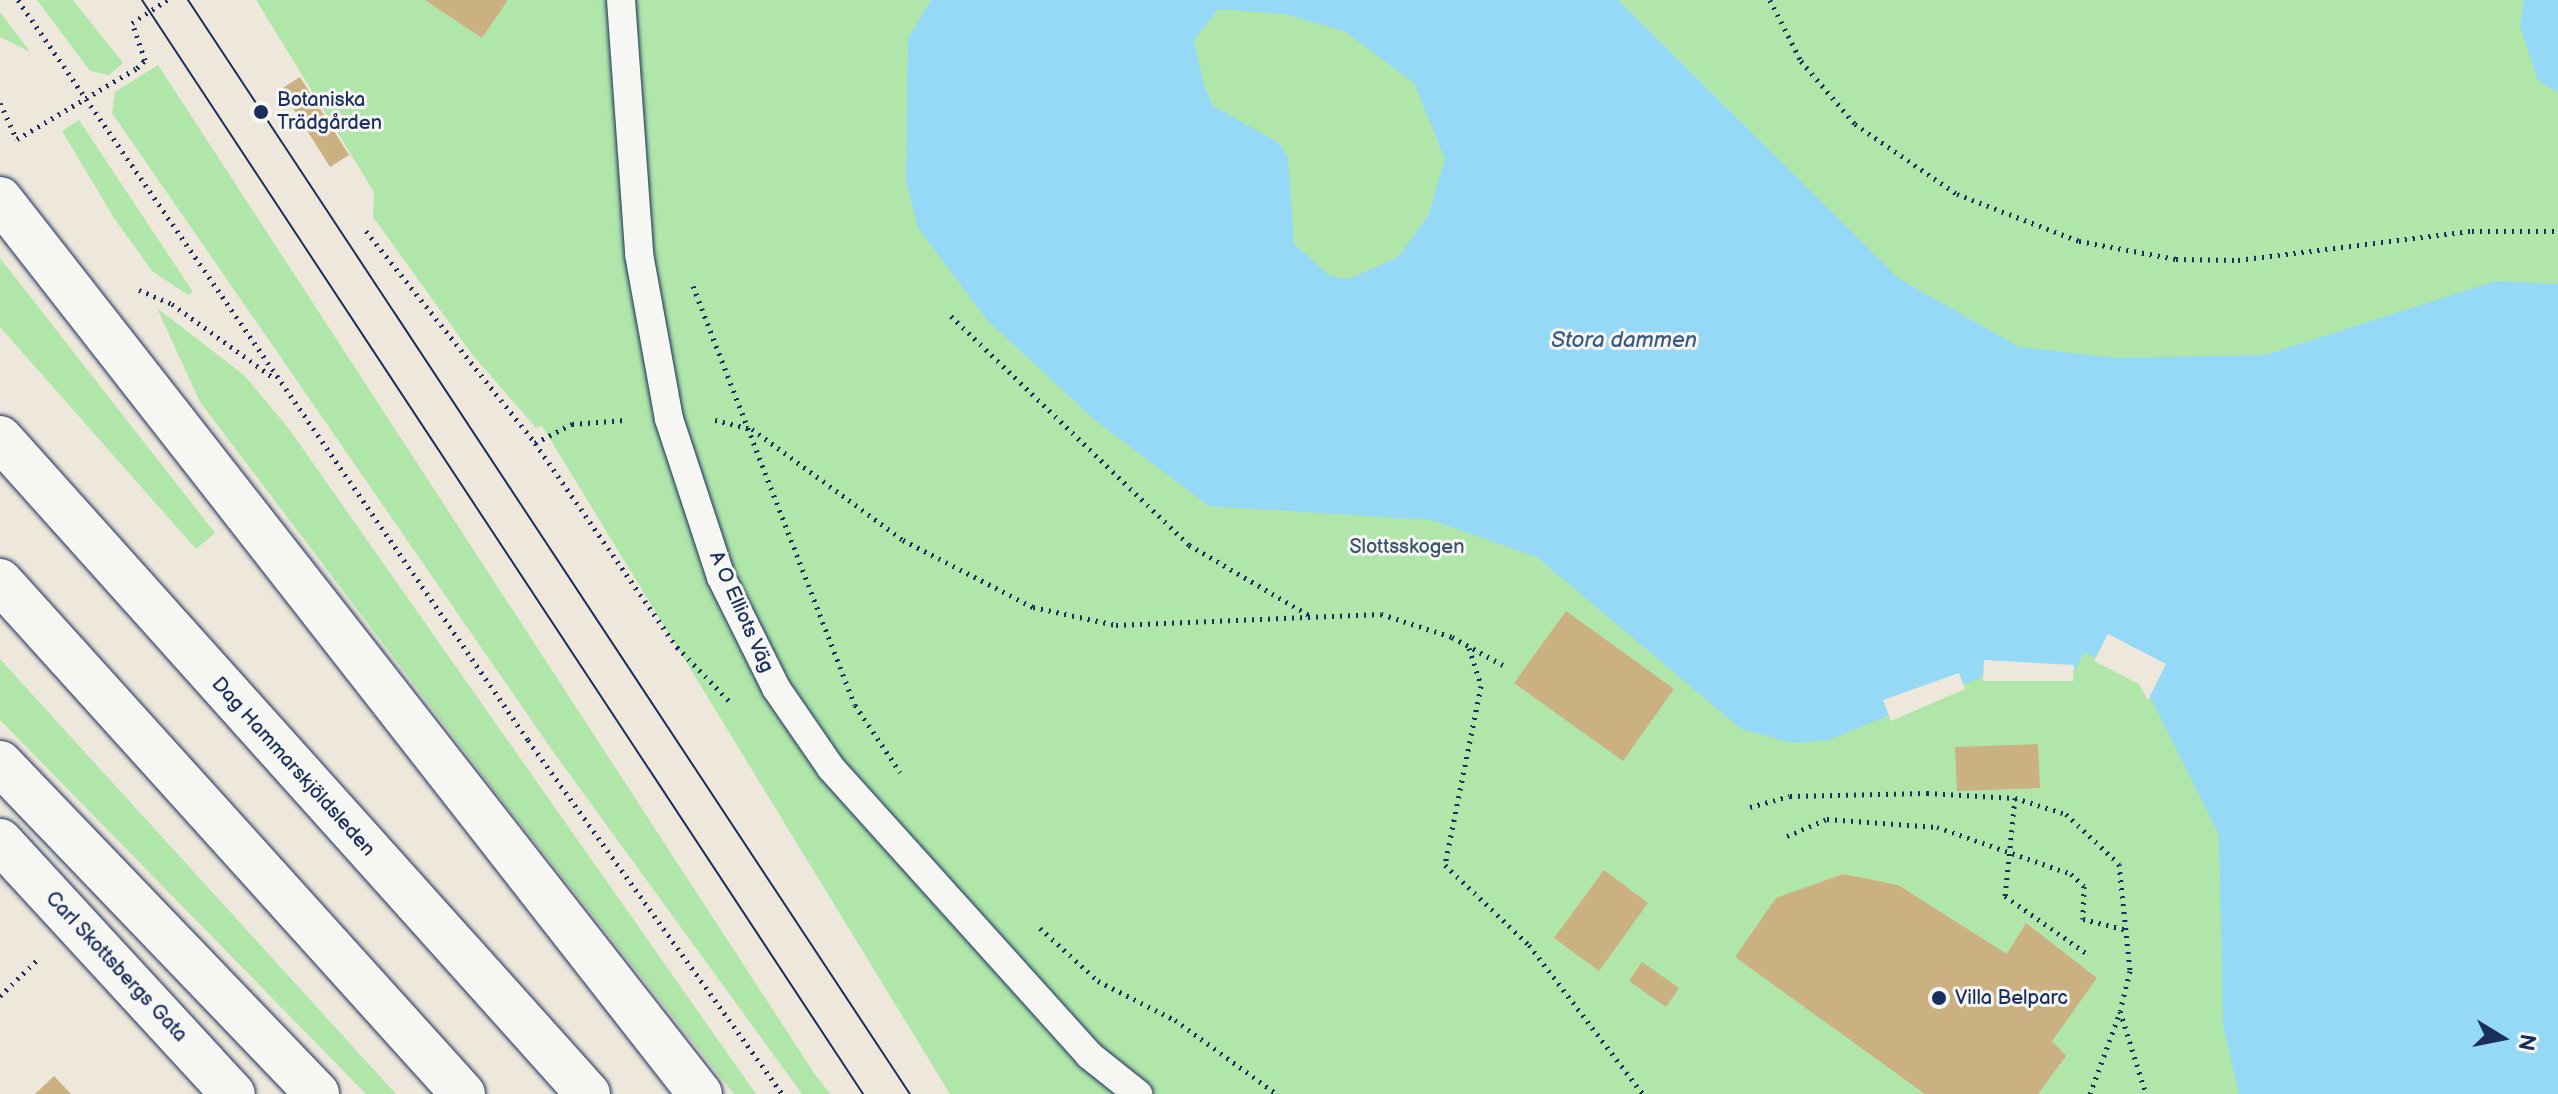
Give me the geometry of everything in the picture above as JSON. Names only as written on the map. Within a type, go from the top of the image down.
[{"type":"main road","points":[[0,199],[700,1094]]},
{"type":"main road","name":"Dag Hammarskjöldsleden","points":[[0,438],[588,1094]]},
{"type":"main road","points":[[0,581],[463,1094]]},
{"type":"main road","points":[[0,763],[317,1094]]},
{"type":"main road","name":"Carl Skottsbergs Gata","points":[[0,841],[233,1094]]},
{"type":"lane","name":"A O Elliots Väg","points":[[621,0],[639,254],[669,419],[721,577],[776,688],[831,768],[1089,1055],[1138,1094]]},
{"type":"path","points":[[18,0],[278,381],[782,1094]]},
{"type":"path","points":[[0,103],[17,139],[84,93],[145,60],[132,23],[167,0]]},
{"type":"path","points":[[1770,0],[1801,61],[1855,124],[1957,194],[2079,241],[2176,259],[2238,260],[2472,231],[2558,231]]},
{"type":"path","points":[[366,231],[535,443],[677,647],[743,716]]},
{"type":"path","points":[[690,279],[752,429],[855,705],[910,786]]},
{"type":"path","points":[[124,284],[172,304],[278,381]]},
{"type":"path","points":[[951,316],[1189,545],[1310,616]]},
{"type":"path","points":[[535,443],[572,424],[669,419],[729,420],[752,429],[903,540],[1033,607],[1116,625],[1381,614],[1469,647],[1503,665]]},
{"type":"path","points":[[1469,647],[1481,686],[1445,865],[1529,945],[1643,1094]]},
{"type":"path","points":[[1750,807],[1841,792],[2015,798],[2066,814],[2119,864],[2127,930],[2130,971],[2120,1011],[2090,1094]]},
{"type":"path","points":[[2015,798],[2012,853],[2005,896],[2089,955]]},
{"type":"path","points":[[1787,836],[1827,819],[1907,820],[2012,853],[2039,857],[2084,886],[2083,919],[2127,930]]},
{"type":"path","points":[[1029,918],[1098,981],[1175,1020],[1277,1094]]},
{"type":"path","points":[[2120,1011],[2146,1094]]},
{"type":"green space","points":[[37,0],[73,0],[123,63],[109,75],[90,71]]},
{"type":"green space","name":"Slottsskogen","points":[[256,0],[2558,0],[2558,1094],[950,1094],[542,426],[536,428],[472,354],[373,217],[374,192]]},
{"type":"green space","points":[[0,12],[22,41],[30,52],[0,37]]},
{"type":"green space","points":[[158,65],[830,1094],[802,1094],[552,750],[112,113],[115,92]]},
{"type":"green space","points":[[79,120],[193,292],[188,295],[152,271],[114,218],[62,131]]},
{"type":"green space","points":[[0,258],[215,533],[196,549],[0,327]]},
{"type":"green space","points":[[157,308],[245,376],[289,429],[756,1094],[734,1094],[497,794],[200,402]]},
{"type":"green space","points":[[0,659],[396,1094],[366,1094],[0,720]]},
{"type":"water","name":"Stora dammen","points":[[931,0],[1618,0],[1898,278],[2019,347],[2116,358],[2265,355],[2496,281],[2558,284],[2558,1094],[2239,1094],[2223,1026],[2219,835],[2142,681],[2084,652],[2071,678],[1994,672],[1829,740],[1793,743],[1741,729],[1537,557],[1431,520],[1209,506],[1096,421],[987,320],[918,228],[906,182],[908,39]],"holes":[[[1218,9],[1284,14],[1344,31],[1414,83],[1445,159],[1428,216],[1398,257],[1349,279],[1330,276],[1294,244],[1288,158],[1279,143],[1213,106],[1204,86],[1194,40]]]},
{"type":"water","points":[[2524,0],[2558,0],[2558,92],[2538,81],[2520,26]]},
{"type":"pier","points":[[2108,634],[2166,664],[2148,700],[2139,684],[2094,661]]},
{"type":"pier","points":[[1984,660],[2074,665],[2073,681],[1983,681]]},
{"type":"pier","points":[[1959,673],[1965,689],[1891,721],[1883,700]]},
{"type":"building","points":[[425,0],[508,0],[482,38]]},
{"type":"building","points":[[300,77],[349,155],[330,167],[281,89]]},
{"type":"building","points":[[1566,611],[1674,689],[1623,761],[1514,683]]},
{"type":"building","points":[[2038,744],[2040,788],[1957,791],[1955,747]]},
{"type":"building","points":[[1604,870],[1648,903],[1599,971],[1554,938]]},
{"type":"building","points":[[1843,874],[1898,885],[2007,954],[2026,923],[2097,978],[2052,1041],[2066,1056],[2038,1094],[1925,1094],[1735,957],[1776,898]]},
{"type":"building","points":[[1642,962],[1679,988],[1666,1007],[1629,981]]},
{"type":"building","points":[[54,1076],[71,1094],[35,1094]]},
{"type":"tram line","points":[[142,0],[863,1094]]},
{"type":"tram line","points":[[188,0],[910,1094]]},
{"type":"place","name":"Botaniska Trädgården","points":[[261,112]]},
{"type":"place","name":"Villa Belparc","points":[[1939,998]]}]
